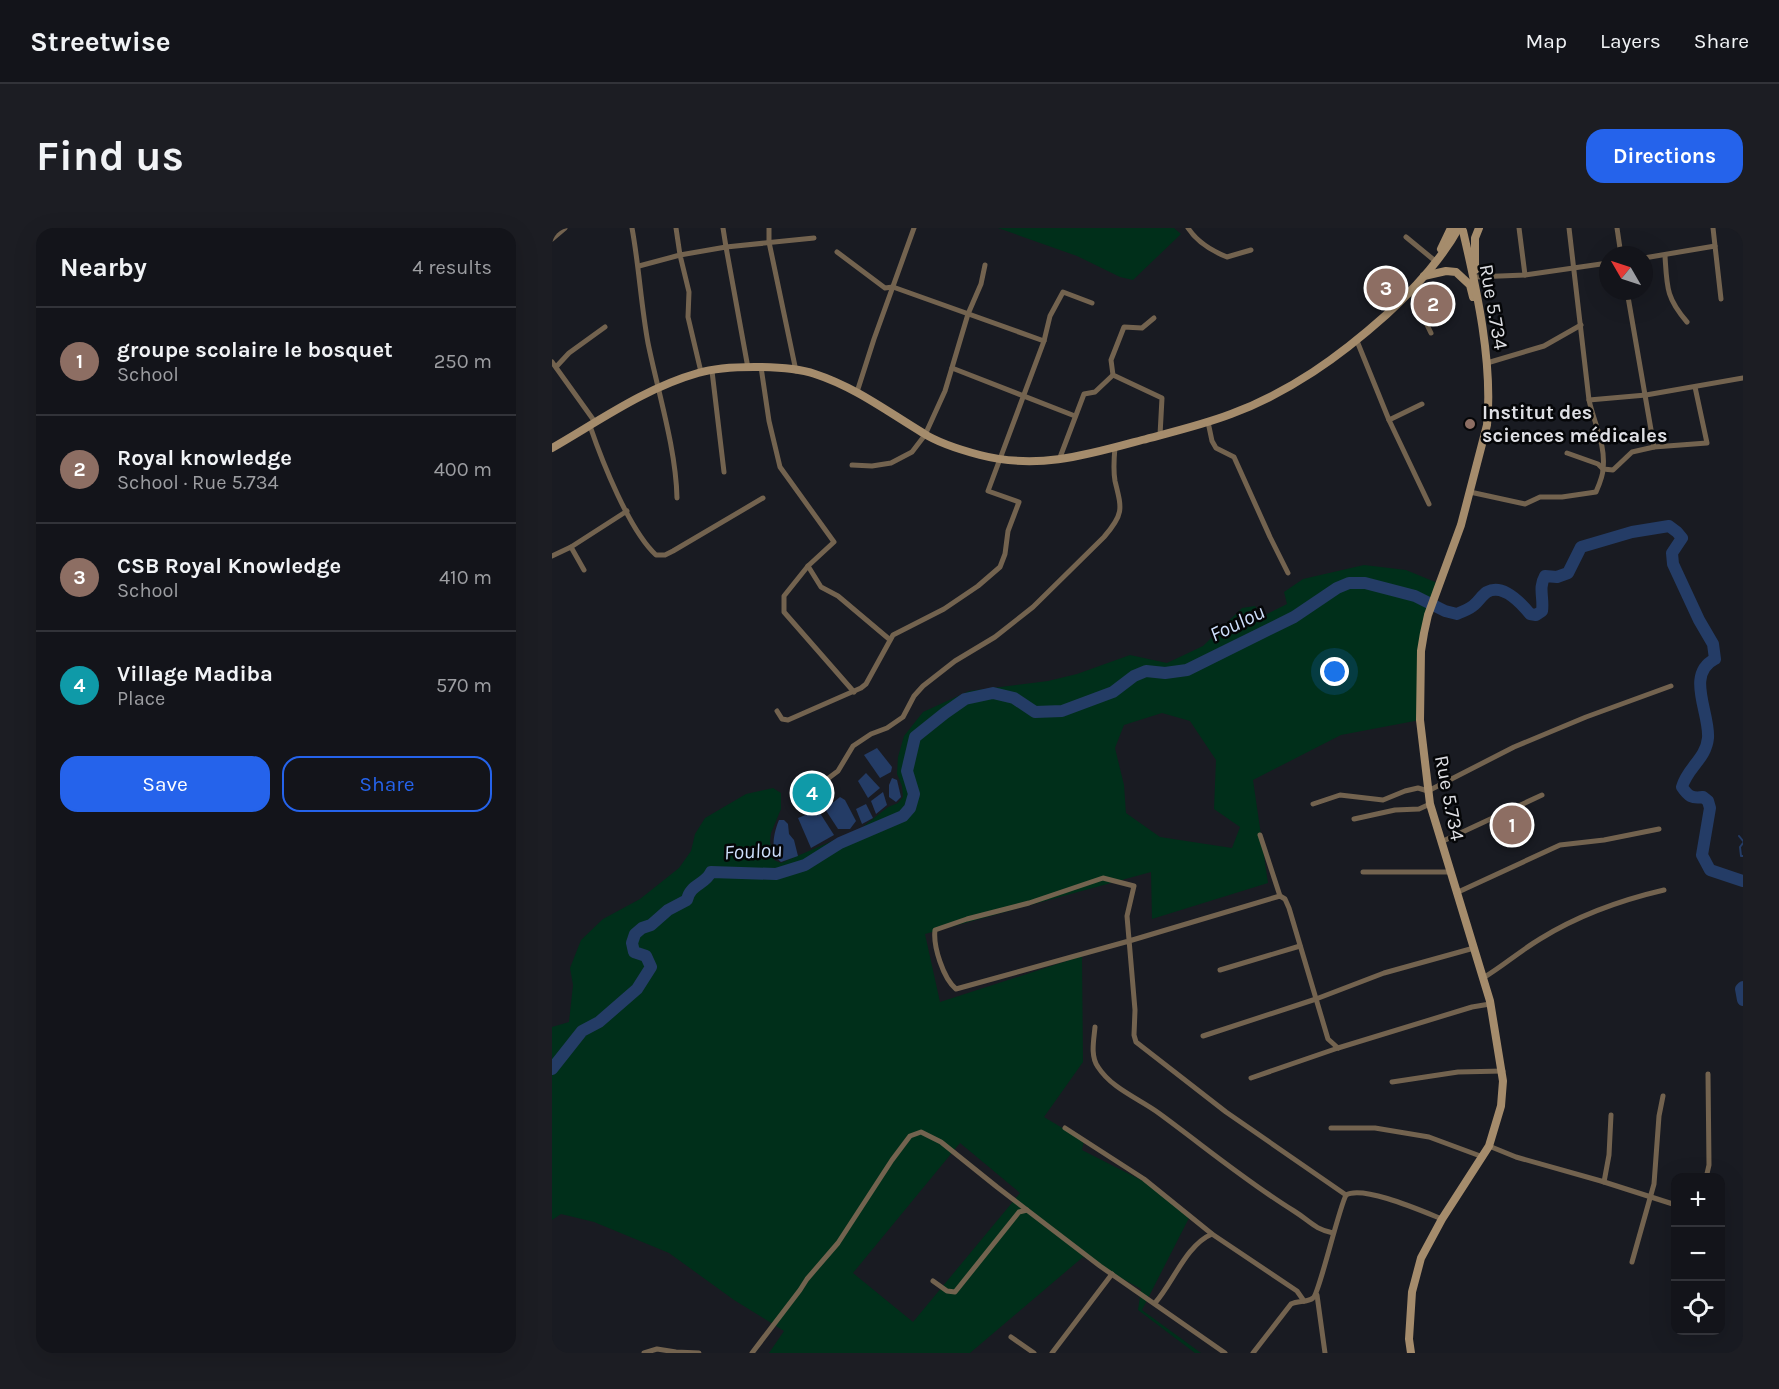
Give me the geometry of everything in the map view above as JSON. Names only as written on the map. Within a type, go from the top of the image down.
[{"type":"street","points":[[552,239],[565,228]]},
{"type":"street","points":[[632,228],[648,339],[673,462],[677,498]]},
{"type":"street","points":[[676,228],[689,292],[688,317],[701,372]]},
{"type":"street","points":[[723,228],[748,368]]},
{"type":"street","points":[[769,228],[769,242],[796,371]]},
{"type":"street","points":[[857,392],[914,228]]},
{"type":"street","points":[[1188,228],[1201,242],[1227,257],[1251,250]]},
{"type":"street","points":[[1457,229],[1471,231],[1478,228]]},
{"type":"street","points":[[1478,228],[1475,238],[1475,278],[1525,275],[1599,265]]},
{"type":"street","points":[[1519,228],[1525,275]]},
{"type":"street","points":[[1470,492],[1525,504],[1540,497],[1562,497],[1596,492],[1603,469],[1602,442],[1589,400],[1569,228]]},
{"type":"street","points":[[1617,228],[1620,246]]},
{"type":"street","points":[[1713,228],[1721,299]]},
{"type":"street","points":[[1426,274],[1457,229]]},
{"type":"street","points":[[552,448],[657,388],[701,372],[762,368],[814,373],[857,392],[925,435],[951,446],[999,459],[1040,463],[1081,456],[1232,414],[1289,387],[1322,368],[1358,341],[1411,292],[1448,247],[1457,229]]},
{"type":"street","name":"Rue 5.734","points":[[1411,1353],[1409,1339],[1412,1292],[1421,1258],[1442,1219],[1489,1146],[1501,1107],[1503,1071],[1491,1004],[1430,804],[1420,720],[1421,651],[1428,615],[1456,543],[1487,425],[1487,363],[1475,278],[1457,229]]},
{"type":"street","points":[[1406,237],[1434,260]]},
{"type":"street","points":[[639,266],[680,255],[726,247],[814,238]]},
{"type":"street","points":[[1653,257],[1715,246]]},
{"type":"street","points":[[837,252],[885,288],[893,287],[1044,341]]},
{"type":"street","points":[[1665,256],[1668,292],[1673,307],[1687,322]]},
{"type":"street","points":[[852,465],[872,466],[891,463],[912,452],[925,435],[945,391],[968,314],[981,284],[985,265]]},
{"type":"street","points":[[1426,274],[1446,271],[1456,272],[1464,277],[1470,285],[1481,325]]},
{"type":"street","points":[[777,711],[782,719],[788,720],[854,692],[866,684],[893,635],[944,609],[978,586],[1000,567],[1005,554],[1008,531],[1018,502],[987,491],[1044,341],[1050,316],[1063,292],[1092,303]]},
{"type":"street","points":[[1411,292],[1431,333]]},
{"type":"street","points":[[1629,300],[1654,447]]},
{"type":"street","points":[[1113,375],[1111,360],[1124,327],[1142,328],[1154,318]]},
{"type":"street","points":[[1487,363],[1544,346],[1581,325]]},
{"type":"street","points":[[605,327],[554,364],[592,424],[603,463],[627,511],[654,553],[660,556],[673,551],[763,498]]},
{"type":"street","points":[[1358,341],[1389,420],[1429,504]]},
{"type":"street","points":[[762,368],[769,421],[780,467],[834,542],[808,566],[784,596],[784,612],[854,692]]},
{"type":"street","points":[[952,368],[1075,416]]},
{"type":"street","points":[[712,371],[724,472]]},
{"type":"street","points":[[1059,460],[1084,394],[1095,392],[1113,375]]},
{"type":"street","points":[[1113,375],[1162,398],[1161,435]]},
{"type":"street","points":[[1589,400],[1646,395],[1743,378]]},
{"type":"street","points":[[1567,453],[1598,464],[1603,469],[1613,470],[1632,452],[1654,447],[1707,443],[1695,387]]},
{"type":"street","points":[[1389,420],[1422,404]]},
{"type":"street","points":[[1208,422],[1216,448],[1234,457],[1288,573]]},
{"type":"street","points":[[826,780],[838,771],[853,746],[903,717],[914,696],[923,686],[955,661],[995,637],[1033,607],[1115,525],[1121,505],[1114,479],[1114,447]]},
{"type":"street","points":[[552,556],[572,547],[627,511]]},
{"type":"street","points":[[572,547],[585,570]]},
{"type":"street","points":[[808,566],[821,587],[838,596],[889,639]]},
{"type":"street","points":[[1313,804],[1340,795],[1383,800],[1418,788],[1428,791],[1514,747],[1586,717],[1671,686]]},
{"type":"street","points":[[1441,842],[1542,795]]},
{"type":"street","points":[[1354,819],[1395,810],[1419,809],[1430,804]]},
{"type":"street","points":[[1456,893],[1560,845],[1604,840],[1659,829]]},
{"type":"street","points":[[1260,836],[1280,896],[1285,899],[1289,908],[1328,1039],[1338,1048]]},
{"type":"street","points":[[1363,872],[1450,872]]},
{"type":"street","points":[[1280,896],[1129,941],[956,988],[949,983],[934,941],[935,930],[1029,903],[1104,878],[1134,886],[1126,916],[1129,941],[1134,1010],[1134,1035],[1136,1042],[1226,1112],[1346,1195]]},
{"type":"street","points":[[1483,978],[1563,926],[1637,897],[1664,891]]},
{"type":"street","points":[[1220,970],[1300,946]]},
{"type":"street","points":[[1203,1036],[1316,999],[1384,973],[1474,948]]},
{"type":"street","points":[[1251,1078],[1338,1048],[1472,1007],[1491,1004]]},
{"type":"street","points":[[1095,1026],[1094,1057],[1097,1066],[1113,1083],[1159,1113],[1260,1190],[1300,1215],[1317,1229],[1333,1233]]},
{"type":"street","points":[[1392,1082],[1458,1072],[1503,1071]]},
{"type":"street","points":[[1707,1173],[1708,1074]]},
{"type":"street","points":[[1632,1262],[1651,1198],[1656,1172],[1659,1116],[1663,1096]]},
{"type":"street","points":[[1604,1182],[1609,1155],[1611,1115]]},
{"type":"street","points":[[1065,1128],[1144,1179],[1212,1234],[1297,1291],[1304,1301]]},
{"type":"street","points":[[1331,1128],[1375,1128],[1430,1137],[1483,1157]]},
{"type":"street","points":[[752,1353],[807,1279],[838,1243],[910,1136],[921,1132],[941,1142],[1112,1274],[1225,1353]]},
{"type":"street","points":[[1489,1146],[1516,1157],[1671,1204]]},
{"type":"street","points":[[1325,1353],[1317,1295],[1333,1233],[1346,1195],[1353,1192],[1371,1193],[1442,1219]]},
{"type":"street","points":[[933,1281],[947,1291],[955,1292],[1019,1212],[1029,1210]]},
{"type":"street","points":[[1155,1303],[1165,1292],[1173,1276],[1196,1245],[1212,1234]]},
{"type":"street","points":[[1052,1353],[1112,1274]]},
{"type":"street","points":[[1253,1353],[1291,1304],[1311,1300],[1317,1295]]},
{"type":"street","points":[[1011,1337],[1034,1353]]},
{"type":"street","points":[[644,1353],[657,1349],[699,1353]]},
{"type":"green space","points":[[998,228],[1174,228],[1181,234],[1133,280],[1120,277],[1077,256]]},
{"type":"green space","points":[[1364,565],[1406,570],[1440,584],[1424,633],[1420,720],[1341,735],[1253,780],[1268,883],[1152,919],[1151,872],[925,934],[940,1002],[1082,956],[1083,1062],[1044,1117],[1084,1141],[1082,1150],[1151,1185],[1189,1218],[1142,1310],[1201,1353],[1195,1353],[1138,1310],[1141,1289],[1083,1257],[970,1353],[769,1353],[784,1331],[734,1300],[669,1253],[594,1222],[561,1214],[552,1220],[552,1027],[569,1022],[573,985],[570,968],[581,940],[603,919],[640,899],[679,868],[691,851],[695,834],[705,818],[746,794],[773,788],[781,793],[781,809],[771,833],[770,842],[774,860],[781,863],[860,829],[888,807],[898,803],[903,797],[902,786],[897,774],[898,757],[904,736],[923,712],[969,691],[1048,681],[1077,674],[1130,655],[1167,663],[1203,646],[1242,608],[1255,606],[1263,616],[1287,604],[1284,592],[1303,579]],"holes":[[[1162,713],[1190,721],[1216,760],[1214,809],[1240,827],[1232,848],[1160,837],[1126,813],[1124,785],[1115,748],[1124,725]],[[960,1143],[1020,1193],[913,1322],[853,1273]]]},
{"type":"water","points":[[877,748],[892,767],[891,772],[880,778],[864,755]]},
{"type":"water","points":[[866,773],[880,788],[868,798],[858,781]]},
{"type":"water","points":[[892,778],[897,780],[901,797],[896,802],[889,797],[889,785]]},
{"type":"water","points":[[883,792],[887,805],[876,814],[871,801]]},
{"type":"water","points":[[840,797],[845,800],[856,821],[850,829],[838,829],[825,809]]},
{"type":"water","points":[[866,804],[873,818],[862,824],[856,809]]},
{"type":"water","points":[[818,810],[834,835],[811,848],[798,818]]},
{"type":"water","points":[[779,820],[784,820],[788,824],[789,834],[794,840],[798,856],[781,862],[777,858],[774,847],[774,836]]},
{"type":"waterway","name":"Foulou","points":[[552,1069],[582,1031],[599,1022],[637,989],[651,967],[646,956],[634,952],[632,943],[635,934],[651,925],[668,910],[687,900],[691,891],[711,872],[776,874],[805,865],[840,843],[903,816],[910,808],[914,794],[907,771],[915,737],[965,699],[993,693],[1014,698],[1035,712],[1062,711],[1113,692],[1134,676],[1146,671],[1165,673],[1187,670],[1294,617],[1337,588],[1349,583],[1365,583],[1415,596],[1445,611],[1457,614],[1472,606],[1487,592],[1499,590],[1511,595],[1530,614],[1536,615],[1542,611],[1542,585],[1545,576],[1557,577],[1568,573],[1581,547],[1632,532],[1669,526],[1682,538],[1672,553],[1673,564],[1713,644],[1715,659],[1706,666],[1700,684],[1708,728],[1707,745],[1684,780],[1682,787],[1691,796],[1703,797],[1708,801],[1710,808],[1702,855],[1710,870],[1743,881]]},
{"type":"waterway","points":[[1739,836],[1743,841]]},
{"type":"waterway","points":[[1743,843],[1740,847],[1741,856],[1743,856]]},
{"type":"waterway","name":"Foulou","points":[[1743,987],[1741,989],[1743,1000]]},
{"type":"place","name":"CSB Royal Knowledge","points":[[1386,288]]},
{"type":"place","name":"Royal knowledge","points":[[1433,304]]},
{"type":"place","name":"Institut des sciences médicales","points":[[1470,424]]},
{"type":"place","name":"Village Madiba","points":[[812,793]]},
{"type":"place","name":"groupe scolaire le bosquet","points":[[1512,825]]}]
